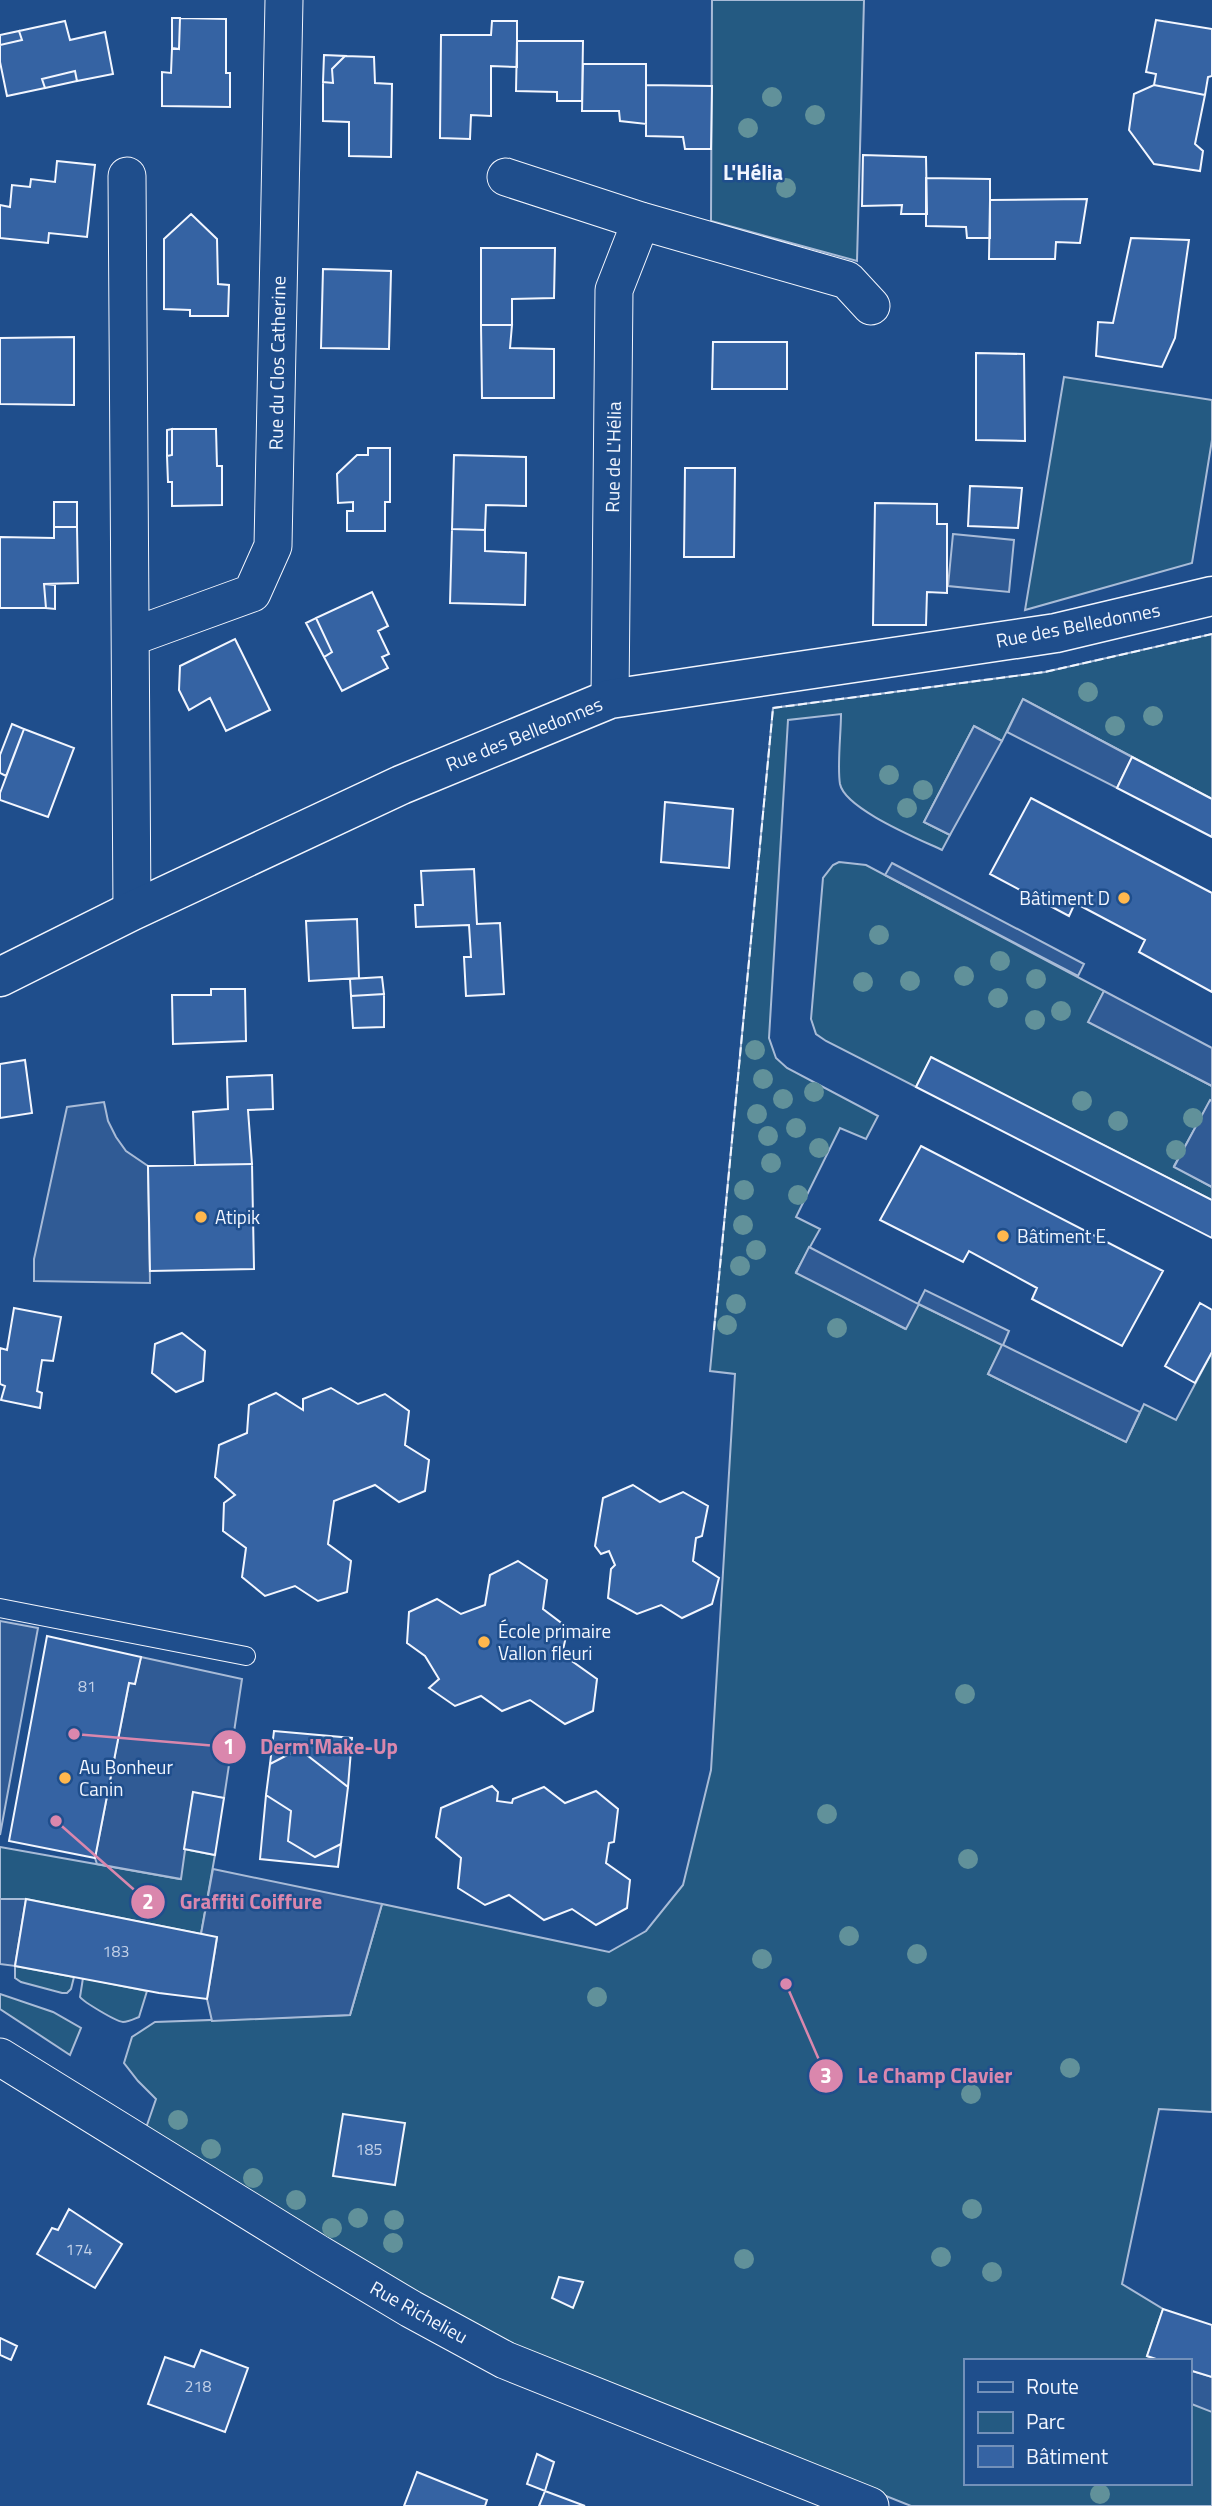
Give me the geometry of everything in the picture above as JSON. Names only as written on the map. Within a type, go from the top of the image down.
[{"type":"main road","name":"Rue des Belledonnes","points":[[0,977],[132,911],[401,785],[610,699],[1056,634],[1212,596]]},
{"type":"street","name":"Rue du Clos Catherine","points":[[131,637],[252,593],[273,546],[284,0]]},
{"type":"street","points":[[127,176],[132,911]]},
{"type":"street","points":[[506,177],[640,221],[847,280],[871,306]]},
{"type":"street","name":"Rue de L'Hélia","points":[[610,699],[614,290],[640,221]]},
{"type":"street","name":"Rue Richelieu","points":[[0,2057],[319,2254],[411,2309],[505,2360],[870,2506]]},
{"type":"lane","points":[[0,1608],[246,1656]]},
{"type":"green space","points":[[712,0],[864,0],[857,261],[711,221]]},
{"type":"green space","points":[[1064,377],[1212,400],[1212,440],[1192,563],[1025,610]]},
{"type":"green space","points":[[1212,634],[1212,799],[1023,699],[1002,741],[974,726],[924,822],[950,835],[942,850],[868,813],[845,794],[839,777],[841,714],[788,720],[769,1038],[776,1058],[787,1068],[878,1116],[866,1139],[840,1128],[796,1217],[820,1229],[796,1272],[905,1329],[918,1304],[1003,1345],[988,1374],[1126,1442],[1144,1404],[1176,1420],[1212,1352],[1212,2112],[1159,2109],[1122,2284],[1163,2309],[1147,2356],[1156,2359],[964,2359],[964,2485],[1191,2485],[1191,2371],[1212,2377],[1212,2506],[911,2506],[548,2361],[462,2319],[376,2271],[146,2128],[156,2099],[124,2063],[132,2037],[155,2022],[350,2015],[382,1904],[609,1952],[646,1931],[683,1885],[711,1770],[735,1374],[710,1371],[773,708],[1045,672]]},
{"type":"green space","points":[[839,862],[866,865],[1104,991],[1089,1022],[1212,1086],[1212,1101],[1174,1166],[1212,1187],[1212,1200],[931,1058],[916,1087],[816,1034],[811,1019],[823,878],[833,865]]},
{"type":"green space","points":[[0,1847],[180,1879],[184,1849],[215,1855],[201,1934],[26,1899],[0,1899]]},
{"type":"green space","points":[[15,1966],[74,1977],[71,1989],[62,1993],[21,1982],[15,1978]]},
{"type":"green space","points":[[83,1978],[147,1991],[139,2017],[119,2021],[87,2003],[80,1997]]},
{"type":"green space","points":[[0,1994],[53,2012],[81,2028],[70,2055],[0,2009]]},
{"type":"shaded area","points":[[953,534],[1014,540],[1009,592],[948,586]]},
{"type":"shaded area","points":[[1023,699],[1132,757],[1117,788],[1007,732]]},
{"type":"shaded area","points":[[974,726],[1002,741],[950,835],[924,822]]},
{"type":"shaded area","points":[[892,863],[1084,964],[1078,976],[885,875]]},
{"type":"shaded area","points":[[1104,991],[1212,1048],[1212,1086],[1088,1022]]},
{"type":"shaded area","points":[[1210,1100],[1212,1101],[1212,1187],[1174,1167]]},
{"type":"shaded area","points":[[104,1102],[108,1121],[116,1137],[126,1151],[148,1166],[150,1283],[34,1281],[34,1259],[67,1107]]},
{"type":"shaded area","points":[[809,1247],[918,1304],[925,1290],[1009,1331],[1003,1345],[1140,1412],[1126,1442],[988,1374],[1002,1345],[919,1304],[906,1329],[796,1273]]},
{"type":"shaded area","points":[[0,1621],[38,1628],[0,1835]]},
{"type":"shaded area","points":[[141,1657],[242,1679],[224,1798],[193,1793],[181,1879],[97,1864],[95,1858],[129,1683],[135,1683]]},
{"type":"shaded area","points":[[213,1869],[382,1904],[350,2015],[212,2021],[207,1999],[217,1938],[201,1934]]},
{"type":"shaded area","points":[[0,1899],[26,1899],[15,1966],[0,1964]]},
{"type":"shaded area","points":[[1191,2371],[1212,2377],[1212,2412],[1191,2404]]},
{"type":"building","points":[[172,18],[180,18],[179,49],[172,48]]},
{"type":"building","points":[[180,18],[226,19],[226,73],[230,73],[230,107],[162,106],[162,72],[171,73],[172,48],[179,49]]},
{"type":"building","points":[[1156,20],[1212,29],[1212,76],[1208,77],[1205,95],[1154,85],[1156,74],[1146,72]]},
{"type":"building","points":[[65,21],[70,40],[105,32],[113,74],[77,81],[75,71],[42,79],[45,88],[7,96],[0,62],[0,45],[22,40],[19,31]]},
{"type":"building","points":[[492,21],[517,21],[517,67],[491,66],[491,116],[471,115],[470,139],[440,138],[441,35],[491,35]]},
{"type":"building","points":[[19,31],[22,40],[0,45],[0,35]]},
{"type":"building","points":[[517,41],[583,41],[582,101],[557,101],[557,92],[516,91]]},
{"type":"building","points":[[324,55],[345,56],[332,69],[333,83],[323,82]]},
{"type":"building","points":[[345,56],[374,57],[375,83],[392,84],[391,157],[349,156],[349,122],[323,121],[323,82],[333,83],[332,69]]},
{"type":"building","points":[[583,64],[646,64],[646,124],[620,121],[619,111],[582,111]]},
{"type":"building","points":[[75,71],[77,81],[45,88],[42,79]]},
{"type":"building","points":[[646,85],[712,86],[711,149],[685,149],[683,137],[646,136]]},
{"type":"building","points":[[1154,85],[1205,95],[1195,144],[1203,151],[1200,171],[1154,164],[1129,130],[1134,94]]},
{"type":"building","points":[[863,155],[926,157],[927,214],[901,214],[902,205],[862,206]]},
{"type":"building","points":[[57,161],[95,165],[87,237],[49,233],[48,243],[0,238],[0,205],[10,207],[12,185],[30,187],[31,179],[55,182]]},
{"type":"building","points":[[926,178],[990,179],[990,238],[967,238],[966,227],[926,226]]},
{"type":"building","points":[[1087,199],[1080,243],[1056,242],[1055,259],[989,259],[990,200]]},
{"type":"building","points":[[191,214],[217,239],[218,284],[229,285],[228,316],[190,316],[190,310],[164,309],[164,239]]},
{"type":"building","points":[[1131,238],[1189,240],[1175,338],[1162,367],[1096,356],[1098,322],[1113,323]]},
{"type":"building","points":[[481,248],[555,248],[554,298],[512,299],[512,325],[481,325]]},
{"type":"building","points":[[323,269],[391,271],[389,349],[321,348]]},
{"type":"building","points":[[481,325],[512,325],[510,348],[554,349],[554,398],[482,398]]},
{"type":"building","points":[[74,337],[74,405],[0,404],[0,338]]},
{"type":"building","points":[[713,342],[787,342],[787,389],[712,389]]},
{"type":"building","points":[[976,353],[1024,354],[1025,441],[976,440]]},
{"type":"building","points":[[172,429],[172,455],[167,456],[167,430]]},
{"type":"building","points":[[172,429],[216,429],[217,466],[222,466],[222,505],[172,506],[172,482],[168,482],[167,456],[172,455]]},
{"type":"building","points":[[368,448],[390,448],[390,502],[385,502],[385,531],[347,531],[347,511],[353,511],[353,502],[338,503],[337,474],[357,455],[368,455]]},
{"type":"building","points":[[454,455],[526,457],[526,506],[486,505],[485,530],[452,529]]},
{"type":"building","points":[[685,468],[735,468],[734,557],[684,557]]},
{"type":"building","points":[[970,486],[1022,488],[1018,528],[968,526]]},
{"type":"building","points":[[54,502],[77,502],[77,527],[54,527]]},
{"type":"building","points":[[875,503],[937,504],[937,524],[947,524],[947,593],[927,592],[926,625],[873,625]]},
{"type":"building","points":[[54,527],[77,527],[78,583],[44,584],[46,608],[0,608],[0,537],[54,538]]},
{"type":"building","points":[[452,529],[485,530],[485,551],[526,553],[525,605],[450,603]]},
{"type":"building","points":[[44,584],[55,585],[55,609],[46,608]]},
{"type":"building","points":[[372,592],[388,626],[378,631],[389,654],[382,657],[388,668],[342,691],[324,657],[332,652],[316,618]]},
{"type":"building","points":[[316,618],[332,652],[324,657],[306,623]]},
{"type":"building","points":[[235,639],[270,710],[226,731],[210,698],[189,710],[179,690],[180,666]]},
{"type":"building","points":[[12,724],[24,729],[6,776],[0,773],[0,755]]},
{"type":"building","points":[[24,729],[74,748],[48,817],[0,800],[0,793]]},
{"type":"building","points":[[1132,757],[1212,799],[1212,837],[1117,788]]},
{"type":"building","name":"Bâtiment D","points":[[1031,798],[1212,893],[1212,992],[1139,952],[1145,940],[1075,903],[1069,916],[990,874]]},
{"type":"building","points":[[665,802],[733,809],[729,868],[661,862]]},
{"type":"building","points":[[474,869],[477,924],[500,923],[504,994],[466,996],[464,957],[471,957],[469,925],[416,927],[415,905],[423,905],[421,871]]},
{"type":"building","points":[[357,919],[359,978],[309,981],[306,921]]},
{"type":"building","points":[[382,977],[384,994],[351,996],[350,979]]},
{"type":"building","points":[[211,989],[245,989],[246,1041],[173,1044],[172,995],[211,995]]},
{"type":"building","points":[[384,994],[384,1027],[353,1028],[351,996]]},
{"type":"building","points":[[931,1057],[1212,1200],[1212,1238],[916,1087]]},
{"type":"building","points":[[25,1060],[32,1113],[0,1118],[0,1064]]},
{"type":"building","points":[[272,1075],[273,1109],[248,1110],[252,1164],[195,1165],[193,1112],[228,1109],[227,1077]]},
{"type":"building","name":"Bâtiment E","points":[[921,1146],[1163,1271],[1122,1346],[1032,1299],[1037,1288],[969,1251],[963,1262],[880,1220]]},
{"type":"building","name":"Atipik","points":[[252,1164],[254,1269],[150,1271],[148,1166]]},
{"type":"building","points":[[1200,1303],[1212,1310],[1212,1352],[1195,1383],[1165,1366]]},
{"type":"building","points":[[14,1308],[61,1317],[53,1361],[42,1360],[37,1391],[42,1393],[40,1408],[1,1400],[5,1386],[0,1384],[0,1348],[7,1350]]},
{"type":"building","points":[[182,1333],[205,1351],[203,1381],[176,1392],[152,1373],[155,1344]]},
{"type":"building","points":[[331,1388],[358,1404],[385,1394],[409,1411],[405,1445],[429,1460],[425,1491],[399,1502],[375,1485],[334,1501],[328,1544],[351,1561],[347,1592],[318,1601],[295,1586],[265,1596],[242,1577],[246,1548],[223,1531],[224,1503],[235,1495],[215,1477],[219,1445],[247,1433],[249,1405],[276,1393],[303,1410],[303,1399]]},
{"type":"building","points":[[633,1485],[660,1502],[683,1492],[708,1506],[702,1536],[696,1538],[693,1561],[719,1578],[712,1604],[682,1618],[661,1605],[637,1614],[608,1598],[611,1569],[615,1565],[609,1551],[601,1554],[595,1546],[603,1498]]},
{"type":"building","points":[[518,1561],[547,1580],[543,1609],[568,1628],[562,1654],[597,1679],[593,1711],[565,1724],[530,1700],[502,1711],[481,1696],[455,1706],[429,1688],[439,1679],[425,1656],[407,1643],[409,1612],[437,1599],[461,1614],[485,1605],[490,1575]]},
{"type":"building","points":[[47,1636],[141,1657],[135,1684],[129,1683],[95,1858],[9,1841]]},
{"type":"building","points":[[274,1731],[352,1738],[348,1787],[299,1749],[270,1764]]},
{"type":"building","points":[[299,1749],[348,1787],[341,1844],[315,1857],[288,1841],[291,1811],[266,1795],[270,1764]]},
{"type":"building","points":[[492,1786],[498,1792],[497,1801],[512,1803],[513,1799],[544,1787],[565,1803],[596,1791],[618,1809],[614,1842],[609,1843],[606,1863],[630,1880],[627,1908],[596,1925],[572,1909],[544,1920],[509,1895],[485,1905],[458,1888],[461,1858],[436,1837],[441,1808]]},
{"type":"building","points":[[193,1792],[224,1798],[215,1855],[184,1849]]},
{"type":"building","points":[[266,1795],[291,1811],[288,1841],[315,1857],[341,1844],[338,1867],[260,1859]]},
{"type":"building","points":[[26,1899],[217,1937],[207,1999],[159,1993],[15,1966]]},
{"type":"building","points":[[343,2114],[405,2123],[395,2185],[333,2176]]},
{"type":"building","points":[[69,2209],[122,2244],[95,2288],[37,2254],[52,2228],[58,2230]]},
{"type":"building","points":[[559,2277],[583,2282],[573,2308],[552,2298]]},
{"type":"building","points":[[1163,2309],[1212,2325],[1212,2377],[1191,2371],[1191,2359],[1156,2359],[1147,2356]]},
{"type":"building","points":[[0,2338],[17,2346],[11,2360],[0,2355]]},
{"type":"building","points":[[201,2350],[248,2368],[225,2432],[148,2404],[165,2357],[194,2367]]},
{"type":"building","points":[[537,2454],[554,2462],[545,2491],[527,2484]]},
{"type":"building","points":[[417,2472],[487,2500],[485,2506],[404,2506]]},
{"type":"building","points":[[545,2491],[585,2506],[539,2506]]},
{"type":"fence","points":[[714,1330],[773,708],[1045,672],[1212,634]]},
{"type":"place","name":"Bâtiment D","points":[[1124,898]]},
{"type":"place","name":"Atipik","points":[[201,1217]]},
{"type":"place","name":"Bâtiment E","points":[[1003,1236]]},
{"type":"place","name":"École primaire Vallon fleuri","points":[[484,1642]]},
{"type":"place","name":"Derm'Make-Up","points":[[74,1734]]},
{"type":"place","name":"Au Bonheur Canin","points":[[65,1778]]},
{"type":"place","name":"Graffiti Coiffure","points":[[56,1821]]},
{"type":"place","name":"Le Champ Clavier","points":[[786,1984]]},
{"type":"district","name":"L'Hélia","points":[[753,173]]}]
